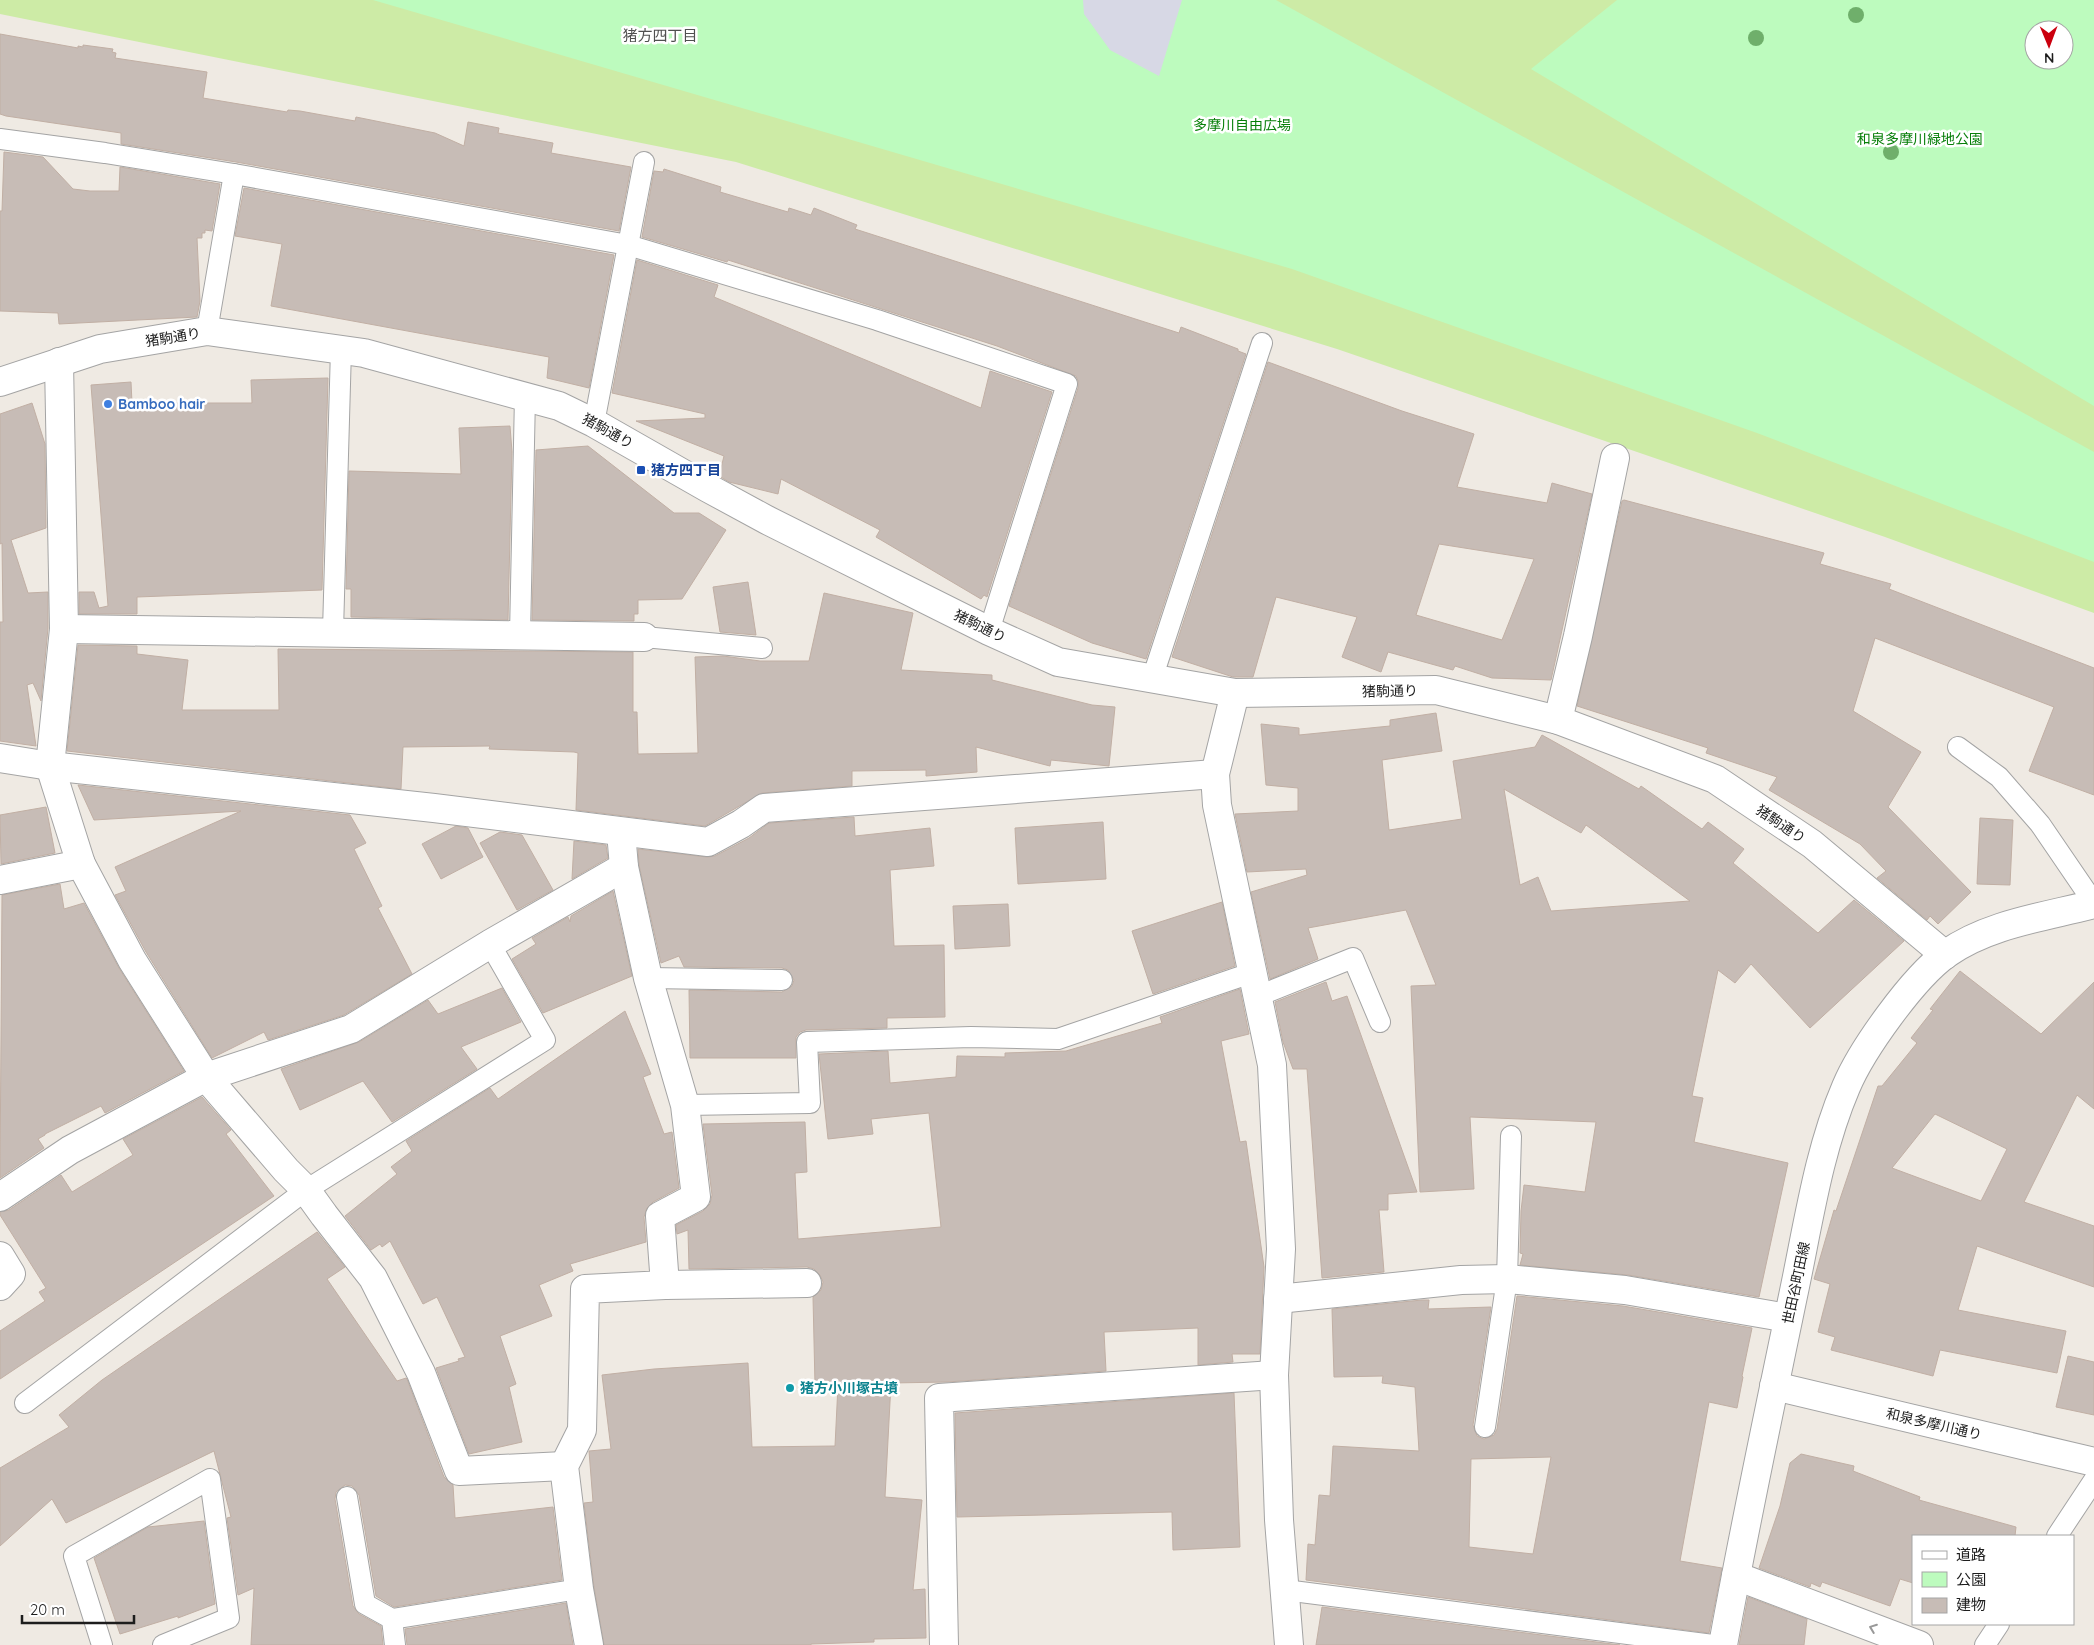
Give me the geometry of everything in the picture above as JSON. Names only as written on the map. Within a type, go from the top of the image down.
[{"type":"street","name":"猪駒通り","points":[[0,382],[100,349],[207,331],[364,353],[560,406],[594,423],[758,515],[989,631],[1058,662],[1235,693],[1436,690],[1558,720],[1714,779],[1812,844],[1945,955]]},
{"type":"street","points":[[59,362],[64,629],[50,766],[81,864],[132,960],[206,1077],[286,1170],[306,1190],[373,1278],[421,1373],[459,1471],[564,1466]]},
{"type":"street","points":[[1558,720],[1578,636],[1615,458]]},
{"type":"street","points":[[64,629],[644,637]]},
{"type":"street","points":[[1235,693],[1216,774],[1216,806],[1272,1065],[1280,1249],[1274,1375],[1279,1520],[1289,1645]]},
{"type":"street","points":[[0,758],[50,766],[434,808],[708,842],[741,824],[764,808],[1216,774]]},
{"type":"street","points":[[621,832],[624,867],[648,978],[685,1105],[696,1196],[660,1216],[665,1285]]},
{"type":"street","points":[[0,880],[81,864]]},
{"type":"street","points":[[0,1197],[70,1150],[206,1077],[351,1029],[490,944],[624,867]]},
{"type":"street","name":"世田谷町田線","points":[[1723,1645],[1774,1386],[1824,1153],[1835,1114],[1860,1058],[1919,980],[1945,955],[1994,929],[2094,904]]},
{"type":"street","points":[[0,1256],[11,1274],[0,1286]]},
{"type":"street","points":[[1278,1299],[1461,1280],[1507,1279],[1625,1290],[1788,1318]]},
{"type":"street","points":[[589,1645],[579,1589],[564,1466],[582,1430],[585,1288],[806,1283]]},
{"type":"street","points":[[944,1645],[939,1398],[1274,1375]]},
{"type":"street","name":"和泉多摩川通り","points":[[1774,1386],[2094,1462]]},
{"type":"street","points":[[1736,1576],[1919,1645]]},
{"type":"lane","points":[[0,139],[105,153],[234,174],[628,245],[877,320],[1067,384],[989,631]]},
{"type":"lane","points":[[594,423],[644,162]]},
{"type":"lane","points":[[207,331],[234,174]]},
{"type":"lane","points":[[1152,679],[1262,343]]},
{"type":"lane","points":[[333,632],[342,349]]},
{"type":"lane","points":[[520,635],[525,396]]},
{"type":"lane","points":[[644,637],[762,648]]},
{"type":"lane","points":[[1958,747],[2000,777],[2040,824],[2094,904]]},
{"type":"lane","points":[[25,1403],[306,1190],[545,1040],[490,944]]},
{"type":"lane","points":[[685,1105],[810,1103],[807,1042],[971,1037],[1058,1039],[1352,958],[1380,1022]]},
{"type":"lane","points":[[648,978],[782,980]]},
{"type":"lane","points":[[1486,1428],[1507,1279],[1511,1136]]},
{"type":"lane","points":[[102,1645],[74,1556],[210,1479],[229,1618],[163,1645]]},
{"type":"lane","points":[[2058,1535],[2094,1480]]},
{"type":"lane","points":[[347,1497],[365,1604],[392,1619],[579,1589]]},
{"type":"lane","points":[[1286,1590],[1713,1645]]},
{"type":"lane","points":[[392,1619],[395,1645]]},
{"type":"lane","points":[[1985,1645],[1998,1625]]},
{"type":"green space","points":[[0,0],[2094,0],[2094,613],[1885,537],[1337,349],[736,162],[0,14]]},
{"type":"green space","name":"多摩川自由広場","points":[[373,0],[1276,0],[2094,452],[2094,562],[1757,433],[1292,269]]},
{"type":"green space","name":"和泉多摩川緑地公園","points":[[1617,0],[2094,0],[2094,406],[1531,69]]},
{"type":"shaded area","points":[[1083,0],[1182,0],[1159,76],[1110,50],[1084,14]]},
{"type":"building","points":[[0,34],[78,48],[78,46],[83,47],[83,45],[113,49],[112,52],[116,53],[115,58],[207,72],[203,98],[287,112],[288,110],[300,111],[355,121],[356,117],[435,133],[464,146],[468,122],[499,128],[498,133],[553,143],[551,153],[631,167],[619,231],[236,162],[121,144],[121,133],[6,116],[0,114]]},
{"type":"building","points":[[4,152],[43,157],[73,189],[119,191],[120,167],[220,184],[212,231],[205,230],[205,233],[202,233],[202,238],[197,238],[200,301],[197,317],[59,324],[58,313],[0,311],[0,211],[2,211]]},
{"type":"building","points":[[664,169],[721,187],[720,192],[788,212],[789,208],[811,215],[814,208],[857,225],[855,229],[1179,333],[1181,327],[1238,349],[1238,351],[1246,354],[1146,659],[1092,643],[1009,606],[1078,388],[1076,376],[997,346],[728,260],[727,262],[642,237],[654,171],[663,172]]},
{"type":"building","points":[[244,188],[614,255],[589,388],[547,378],[549,357],[271,306],[282,244],[235,236]]},
{"type":"building","points":[[637,260],[718,285],[714,297],[981,408],[990,371],[1052,392],[987,597],[984,595],[981,599],[876,537],[880,530],[781,479],[778,494],[729,482],[719,476],[724,456],[636,421],[705,418],[705,414],[612,393]]},
{"type":"building","points":[[1268,362],[1402,411],[1474,434],[1457,487],[1547,503],[1552,483],[1592,494],[1551,680],[1492,678],[1455,666],[1453,670],[1388,652],[1381,672],[1342,657],[1357,617],[1276,597],[1253,677],[1233,677],[1172,657]],"holes":[[[1439,544],[1534,559],[1502,640],[1416,615]]]},
{"type":"building","points":[[328,378],[322,590],[137,597],[137,614],[79,614],[79,592],[94,592],[99,608],[108,606],[91,385],[131,382],[132,403],[252,403],[251,380]]},
{"type":"building","points":[[32,403],[45,444],[46,528],[11,540],[28,593],[48,592],[48,628],[41,701],[33,683],[27,685],[36,746],[0,741],[0,622],[3,622],[2,543],[0,544],[0,414]]},
{"type":"building","points":[[510,426],[512,452],[508,620],[351,617],[351,589],[346,589],[349,471],[461,474],[459,428]]},
{"type":"building","points":[[588,446],[674,513],[699,513],[726,530],[682,599],[638,600],[638,614],[634,614],[634,621],[532,620],[536,450]]},
{"type":"building","points":[[1622,501],[1824,553],[1820,564],[1891,584],[1889,589],[2094,668],[2094,795],[2029,771],[2054,707],[1875,638],[1853,711],[1921,752],[1888,807],[1971,892],[1938,924],[1930,916],[1927,920],[1877,878],[1886,871],[1860,844],[1769,790],[1777,777],[1706,753],[1708,748],[1577,706]]},
{"type":"building","points":[[748,582],[756,635],[720,632],[713,587]]},
{"type":"building","points":[[824,593],[913,613],[901,670],[992,675],[992,680],[1092,705],[1115,707],[1109,766],[1051,760],[1050,766],[976,747],[977,772],[926,776],[926,770],[852,771],[852,786],[762,793],[705,826],[576,810],[578,753],[574,752],[489,749],[490,746],[403,747],[401,789],[67,751],[78,645],[137,646],[137,654],[188,660],[182,710],[279,710],[278,649],[633,652],[633,712],[637,712],[638,754],[698,753],[695,657],[723,656],[760,661],[809,661]]},
{"type":"building","points":[[1436,713],[1442,751],[1382,760],[1389,830],[1462,819],[1453,761],[1535,747],[1542,735],[1639,789],[1641,786],[1702,829],[1708,822],[1744,849],[1733,863],[1818,933],[1854,900],[1904,941],[1810,1028],[1751,964],[1735,983],[1718,970],[1692,1096],[1703,1098],[1694,1142],[1788,1163],[1759,1297],[1628,1275],[1520,1265],[1523,1254],[1520,1253],[1524,1185],[1585,1192],[1596,1122],[1470,1117],[1474,1189],[1420,1192],[1411,986],[1436,985],[1406,910],[1308,928],[1318,959],[1270,979],[1251,892],[1307,875],[1306,869],[1247,872],[1235,814],[1298,811],[1298,788],[1266,785],[1261,724],[1299,728],[1299,735],[1390,726],[1390,720]],"holes":[[[1504,789],[1581,833],[1586,825],[1690,901],[1551,911],[1538,877],[1520,885]]]},
{"type":"building","points":[[78,785],[350,815],[366,843],[354,849],[382,906],[378,908],[412,974],[344,1015],[268,1040],[264,1032],[212,1058],[146,952],[115,895],[126,891],[115,867],[241,811],[94,820]]},
{"type":"building","points":[[46,807],[55,853],[1,864],[0,815]]},
{"type":"building","points":[[854,817],[855,836],[930,828],[934,866],[890,870],[894,946],[944,945],[945,1017],[887,1018],[887,1028],[806,1030],[800,1032],[796,1037],[796,1058],[690,1058],[689,990],[782,992],[792,986],[794,980],[788,970],[782,968],[684,967],[679,956],[661,963],[639,865],[638,849],[707,857],[715,856],[749,838],[769,823]]},
{"type":"building","points":[[1980,818],[2013,820],[2010,885],[1977,884]]},
{"type":"building","points":[[1103,822],[1106,879],[1018,884],[1015,828]]},
{"type":"building","points":[[456,826],[468,828],[483,857],[441,879],[422,844]]},
{"type":"building","points":[[500,832],[522,835],[553,890],[517,910],[480,843]]},
{"type":"building","points":[[574,841],[606,845],[608,858],[572,879]]},
{"type":"building","points":[[60,884],[64,909],[84,903],[119,968],[184,1071],[105,1113],[101,1106],[45,1134],[38,1139],[44,1148],[0,1178],[2,895]]},
{"type":"building","points":[[613,891],[632,976],[543,1013],[512,959],[536,944],[532,938],[568,917],[570,922],[571,916]]},
{"type":"building","points":[[1222,902],[1235,966],[1153,994],[1132,931]]},
{"type":"building","points":[[1008,904],[1010,946],[955,949],[953,906]]},
{"type":"building","points":[[1960,971],[2041,1034],[2094,982],[2094,1109],[2077,1095],[2024,1202],[2094,1226],[2094,1287],[1977,1246],[1958,1310],[2066,1331],[2057,1373],[1940,1350],[1933,1376],[1831,1350],[1835,1337],[1818,1332],[1830,1284],[1814,1279],[1834,1210],[1836,1211],[1878,1086],[1882,1086],[1917,1043],[1911,1038],[1933,1010],[1930,1009]],"holes":[[[1935,1114],[2007,1149],[1981,1201],[1892,1168]]]},
{"type":"building","points":[[1326,982],[1332,1001],[1347,996],[1417,1192],[1388,1194],[1388,1210],[1379,1210],[1384,1272],[1322,1278],[1307,1069],[1293,1069],[1283,1042],[1275,1002]]},
{"type":"building","points":[[502,988],[521,1022],[461,1047],[477,1069],[392,1122],[363,1081],[300,1110],[281,1069],[359,1042],[428,1000],[438,1014]]},
{"type":"building","points":[[1240,989],[1249,1034],[1221,1041],[1240,1142],[1246,1141],[1264,1267],[1260,1354],[1232,1354],[1233,1362],[1198,1365],[1198,1328],[1104,1332],[1106,1371],[947,1382],[891,1383],[885,1497],[922,1500],[913,1590],[925,1589],[926,1638],[874,1639],[874,1642],[811,1645],[604,1645],[594,1587],[584,1503],[593,1502],[589,1451],[611,1449],[602,1375],[654,1369],[748,1363],[752,1447],[835,1446],[838,1385],[815,1385],[813,1297],[821,1290],[823,1282],[820,1275],[814,1269],[807,1267],[689,1269],[688,1230],[677,1234],[676,1225],[703,1211],[710,1204],[712,1195],[703,1124],[805,1122],[807,1172],[795,1173],[798,1239],[941,1227],[929,1113],[871,1119],[873,1134],[828,1139],[819,1054],[888,1051],[890,1083],[956,1077],[957,1056],[1005,1057],[1005,1053],[1066,1051],[1162,1023],[1160,1017]]},
{"type":"building","points":[[625,1011],[651,1074],[643,1077],[664,1134],[672,1132],[679,1188],[653,1202],[647,1208],[644,1217],[646,1242],[570,1264],[573,1271],[539,1285],[552,1316],[500,1336],[516,1384],[509,1387],[522,1442],[469,1454],[436,1368],[459,1361],[458,1359],[465,1357],[437,1297],[423,1304],[390,1241],[382,1247],[380,1244],[371,1250],[345,1216],[397,1174],[391,1167],[412,1151],[406,1141],[490,1088],[498,1099]]},
{"type":"building","points":[[202,1097],[231,1130],[226,1134],[274,1196],[0,1379],[0,1331],[45,1301],[39,1292],[46,1288],[0,1215],[0,1212],[9,1210],[61,1175],[72,1192],[133,1155],[123,1139]]},
{"type":"building","points":[[317,1232],[345,1267],[327,1279],[397,1381],[407,1379],[444,1477],[453,1485],[455,1518],[553,1507],[562,1580],[394,1607],[376,1596],[359,1495],[352,1486],[345,1485],[336,1492],[335,1499],[353,1606],[359,1614],[381,1626],[383,1645],[251,1645],[254,1588],[238,1595],[227,1518],[231,1517],[214,1451],[66,1523],[52,1499],[0,1546],[0,1468],[69,1427],[59,1415],[102,1380]]},
{"type":"building","points":[[1517,1296],[1623,1306],[1752,1328],[1737,1408],[1709,1402],[1680,1561],[1722,1568],[1709,1633],[1306,1580],[1308,1544],[1315,1545],[1319,1495],[1330,1496],[1333,1446],[1419,1451],[1415,1387],[1382,1383],[1383,1376],[1334,1377],[1332,1309],[1422,1300],[1429,1300],[1428,1309],[1491,1307],[1473,1425],[1477,1436],[1484,1439],[1494,1435],[1497,1429]],"holes":[[[1551,1457],[1533,1554],[1469,1547],[1471,1459]]]},
{"type":"building","points":[[2068,1356],[2094,1362],[2094,1415],[2056,1407]]},
{"type":"building","points":[[1234,1393],[1240,1547],[1173,1550],[1172,1512],[957,1517],[955,1413]]},
{"type":"building","points":[[1801,1454],[1854,1466],[1853,1471],[1920,1497],[1919,1500],[2016,1527],[2015,1535],[1912,1535],[1912,1583],[1900,1579],[1890,1606],[1822,1582],[1820,1587],[1811,1583],[1810,1587],[1759,1568],[1780,1506],[1790,1463]]},
{"type":"building","points":[[204,1521],[215,1604],[178,1618],[178,1616],[120,1634],[94,1558],[148,1527]]},
{"type":"building","points":[[1748,1597],[1807,1619],[1804,1645],[1739,1645]]},
{"type":"building","points":[[566,1603],[573,1645],[407,1645],[405,1629]]},
{"type":"building","points":[[1322,1607],[1620,1645],[1316,1645]]},
{"type":"place","name":"Bamboo hair","points":[[108,404]]},
{"type":"place","name":"猪方四丁目","points":[[641,470]]},
{"type":"place","name":"猪方小川塚古墳","points":[[790,1388]]},
{"type":"district","name":"猪方四丁目","points":[[660,36]]}]
